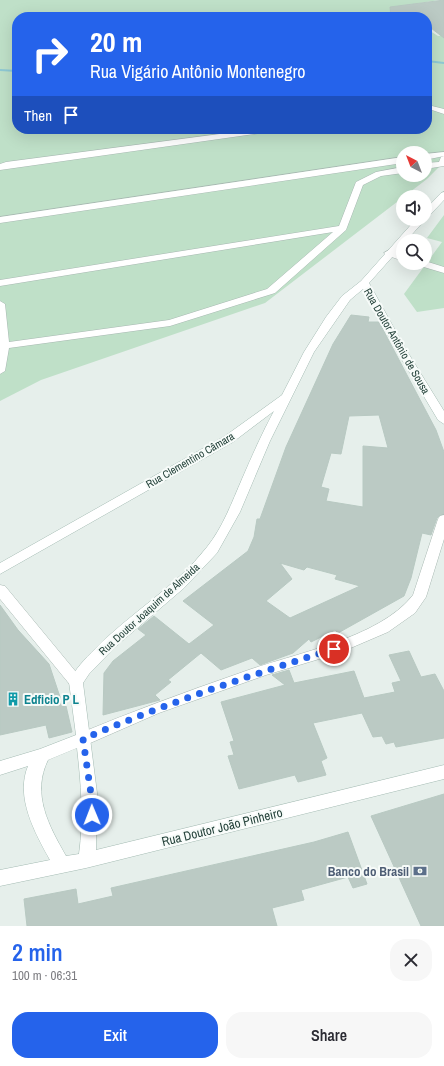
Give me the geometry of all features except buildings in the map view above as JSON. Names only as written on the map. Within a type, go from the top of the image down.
[{"type":"street","points":[[432,108],[444,112]]},
{"type":"street","points":[[0,168],[6,165],[237,134]]},
{"type":"street","points":[[432,155],[444,154]]},
{"type":"street","points":[[432,165],[442,164],[444,160]]},
{"type":"street","points":[[0,220],[396,161]]},
{"type":"street","points":[[4,346],[170,322],[271,291],[343,228],[359,184],[379,174],[396,171]]},
{"type":"street","points":[[432,208],[444,195]]},
{"type":"street","name":"Rua Clementino Câmara","points":[[0,569],[229,439],[286,396],[309,352],[330,319],[346,298],[364,283],[388,254],[414,226]]},
{"type":"street","points":[[0,283],[343,228]]},
{"type":"street","points":[[388,254],[396,256]]},
{"type":"street","points":[[432,266],[444,270]]},
{"type":"street","name":"Rua Doutor Antônio de Sousa","points":[[364,283],[400,348],[444,420]]},
{"type":"street","points":[[0,304],[4,346],[0,371]]},
{"type":"street","name":"Rua Doutor Joaquim de Almeida","points":[[76,682],[84,670],[105,647],[179,584],[212,550],[234,512],[264,441],[286,396]]},
{"type":"street","points":[[0,768],[42,755],[154,709],[250,675],[334,649],[383,628],[410,609],[419,597],[444,519]]},
{"type":"street","points":[[0,590],[76,682],[91,794],[91,835],[86,860]]},
{"type":"street","points":[[42,755],[34,771],[32,796],[37,819],[62,865]]},
{"type":"street","name":"Rua Doutor João Pinheiro","points":[[0,878],[86,860],[444,772]]},
{"type":"green space","points":[[0,0],[439,0],[395,7],[402,12],[12,12],[12,134],[432,134],[432,32],[438,36],[444,35],[444,162],[432,174],[432,146],[396,146],[396,182],[423,182],[413,190],[396,190],[396,203],[265,303],[41,380],[0,401]]},
{"type":"green space","points":[[444,215],[444,308],[417,312],[404,294],[422,270],[432,270],[432,256],[442,242],[432,239],[432,234],[430,234]]},
{"type":"waterway","points":[[432,62],[444,63]]},
{"type":"waterway","points":[[0,70],[12,71]]},
{"type":"place","name":"Edficio P L","points":[[13,699]]},
{"type":"place","name":"Banco do Brasil","points":[[420,871]]},
{"type":"route","points":[[92,815],[91,794],[83,739],[154,709],[217,686],[334,649]]}]
